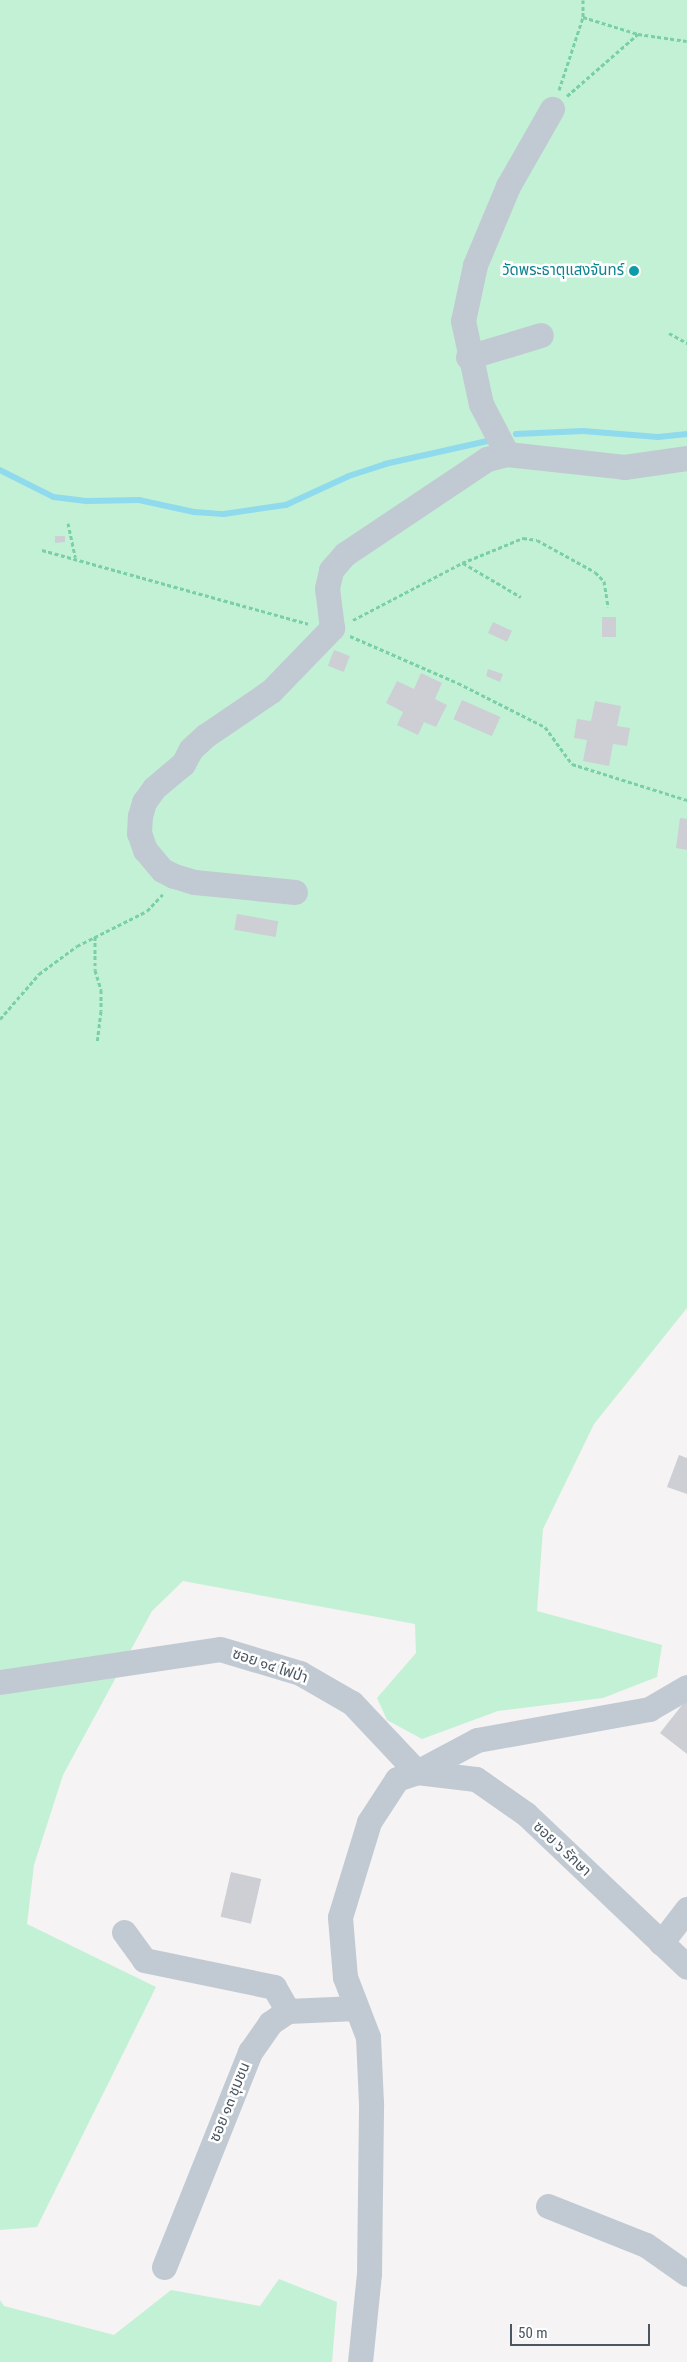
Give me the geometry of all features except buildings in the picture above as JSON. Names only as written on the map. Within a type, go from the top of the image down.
[{"type":"street","points":[[507,454],[481,404],[468,357],[462,321],[476,265],[508,186],[552,109]]},
{"type":"street","points":[[468,357],[540,335]]},
{"type":"street","points":[[295,892],[194,882],[174,876],[162,870],[145,850],[139,833],[144,802],[154,788],[183,764],[191,749],[205,736],[270,691],[332,628],[327,588],[331,570],[345,554],[487,459],[507,454],[624,467],[687,458]]},
{"type":"street","name":"ซอย ๑๔ ไฟป่า","points":[[0,1682],[220,1649],[300,1673],[352,1703],[417,1772]]},
{"type":"street","points":[[360,2362],[368,2274],[371,2102],[368,2037],[345,1977],[340,1917],[369,1822],[397,1779],[417,1772],[477,1740],[648,1709],[687,1687]]},
{"type":"street","name":"ซอย ๖ รักษา","points":[[417,1772],[476,1779],[526,1814],[687,1967]]},
{"type":"street","points":[[662,1943],[687,1909]]},
{"type":"street","points":[[124,1932],[144,1960],[274,1987],[288,2011],[356,2008]]},
{"type":"street","name":"ซอย ๑๓ ชุมชน","points":[[164,2267],[250,2052],[270,2023],[288,2011]]},
{"type":"street","points":[[548,2206],[646,2245],[687,2274]]},
{"type":"path","points":[[552,109],[583,17],[583,0]]},
{"type":"path","points":[[583,17],[638,34],[687,41]]},
{"type":"path","points":[[552,109],[638,34]]},
{"type":"path","points":[[669,332],[687,343]]},
{"type":"path","points":[[68,523],[75,556]]},
{"type":"path","points":[[332,628],[358,618],[462,563],[509,542],[523,538],[537,540],[595,572],[604,581],[608,608]]},
{"type":"path","points":[[42,550],[75,556],[278,617],[332,628],[458,683],[545,727],[572,764],[687,800]]},
{"type":"path","points":[[462,563],[521,598]]},
{"type":"path","points":[[0,1019],[39,974],[95,936],[124,924],[147,911],[174,876]]},
{"type":"path","points":[[95,936],[95,970],[101,990],[101,1011],[97,1043]]},
{"type":"green space","points":[[0,0],[687,0],[687,1308],[594,1424],[543,1529],[537,1611],[662,1645],[657,1677],[603,1698],[498,1711],[422,1739],[387,1720],[377,1698],[416,1653],[415,1624],[183,1581],[152,1611],[63,1775],[34,1865],[27,1924],[156,1987],[37,2227],[0,2230]]},
{"type":"green space","points":[[279,2279],[337,2302],[332,2362],[0,2362],[0,2300],[4,2306],[114,2335],[171,2290],[260,2306]]},
{"type":"waterway","points":[[516,434],[583,431],[658,437],[687,434]]},
{"type":"waterway","points":[[0,470],[54,497],[88,501],[139,500],[194,512],[224,514],[286,505],[349,476],[385,464],[488,441]]},
{"type":"place","name":"วัดพระธาตุแสงจันทร์","points":[[634,271]]}]
